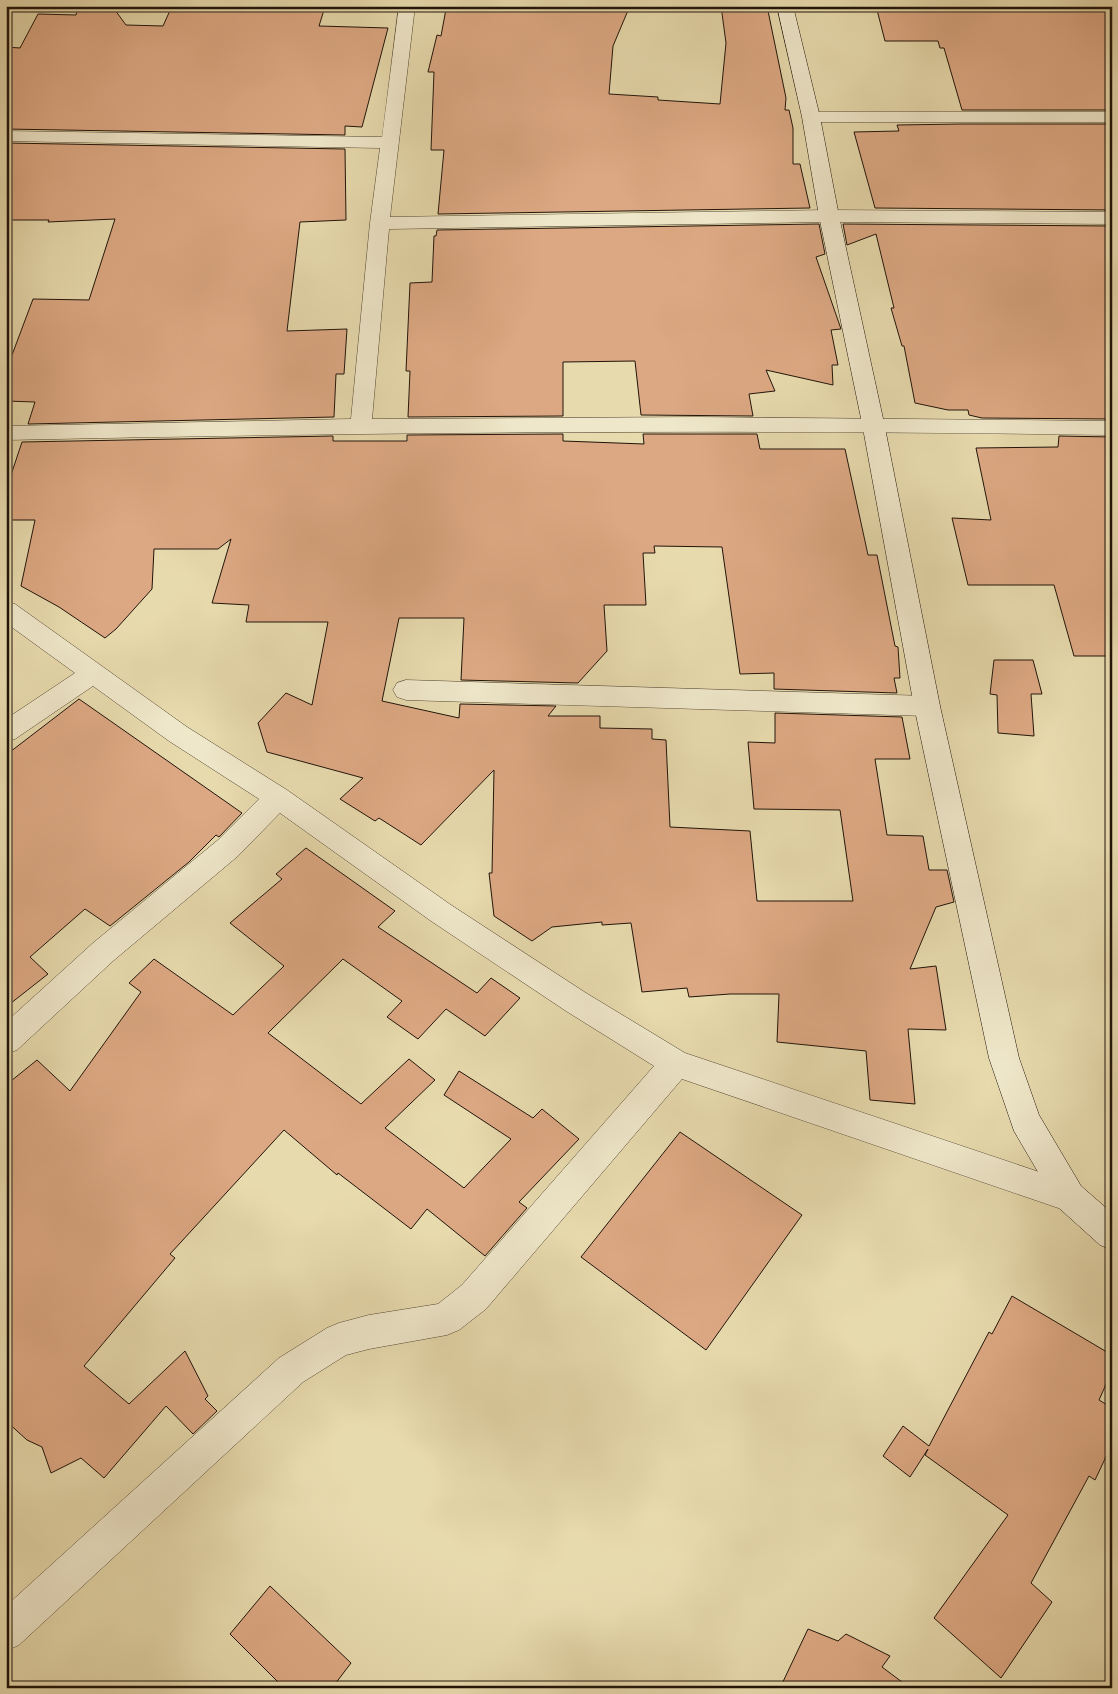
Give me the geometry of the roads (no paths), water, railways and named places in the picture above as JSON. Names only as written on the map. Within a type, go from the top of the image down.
[{"type":"street","points":[[361,425],[388,143],[407,6]]},
{"type":"street","points":[[785,6],[811,118],[829,216],[873,423],[927,706],[1004,1058],[1025,1121],[1070,1197],[1112,1234]]},
{"type":"street","points":[[811,118],[1112,117]]},
{"type":"street","points":[[6,136],[388,143]]},
{"type":"street","points":[[380,223],[829,216],[1112,218]]},
{"type":"street","points":[[6,433],[361,425],[873,423],[1112,428]]},
{"type":"street","points":[[6,610],[178,734],[278,797],[504,955],[576,1002],[676,1063],[1070,1197]]},
{"type":"street","points":[[6,732],[94,673]]},
{"type":"street","points":[[406,690],[927,706]]},
{"type":"street","points":[[6,1041],[103,952],[228,848],[278,797]]},
{"type":"street","points":[[6,1632],[291,1370],[338,1340],[447,1318],[474,1297],[676,1063]]}]
